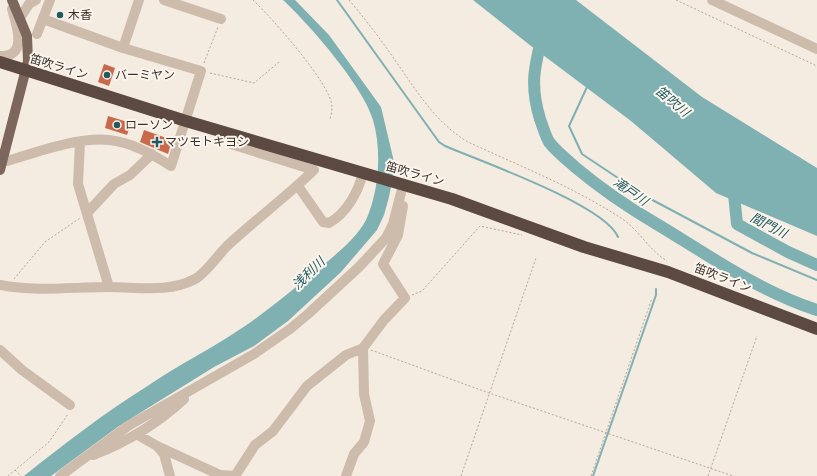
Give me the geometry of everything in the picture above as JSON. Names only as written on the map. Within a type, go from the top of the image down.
[{"type":"highway","name":"笛吹ライン","points":[[0,62],[186,121],[366,174],[401,186],[452,199],[584,247],[668,272],[817,329]]},
{"type":"main road","points":[[1,164],[26,71],[29,43],[20,18],[11,0]]},
{"type":"street","points":[[0,56],[12,53],[18,45],[19,33],[11,0]]},
{"type":"street","points":[[20,18],[29,4],[36,0]]},
{"type":"street","points":[[37,34],[50,0]]},
{"type":"street","points":[[123,48],[139,0]]},
{"type":"street","points":[[164,0],[220,19]]},
{"type":"street","points":[[712,0],[817,50]]},
{"type":"street","points":[[1,164],[57,146],[95,140],[115,141],[152,154],[171,166],[201,72],[123,48],[43,19]]},
{"type":"street","points":[[4,285],[32,289],[109,287],[159,288],[174,286],[197,278],[216,256],[248,226],[298,186],[314,170],[231,144],[234,135]]},
{"type":"street","points":[[80,142],[78,184],[109,287]]},
{"type":"street","points":[[87,213],[114,184],[130,175],[152,154]]},
{"type":"street","points":[[298,186],[323,222],[329,224],[335,220],[348,205],[366,174]]},
{"type":"street","points":[[138,435],[214,474],[236,476],[255,445],[274,431],[307,386],[346,355],[363,348],[384,320],[405,298],[383,264],[398,235],[403,206],[401,186]]},
{"type":"street","points":[[60,476],[128,426],[254,354],[290,329],[358,267],[386,238],[393,224],[401,186]]},
{"type":"street","points":[[346,476],[354,454],[364,442],[370,421],[364,394],[363,348]]},
{"type":"street","points":[[0,350],[22,370],[70,405]]},
{"type":"street","points":[[80,460],[138,435],[171,411],[196,387]]},
{"type":"street","points":[[157,446],[164,454],[170,476]]},
{"type":"path","points":[[253,0],[303,56],[329,97],[332,107],[330,120]]},
{"type":"path","points":[[349,0],[373,29],[433,113],[454,134],[468,142],[568,188],[620,218],[638,231],[656,255],[669,263]]},
{"type":"path","points":[[676,0],[817,66]]},
{"type":"path","points":[[220,19],[201,72],[254,83],[279,62]]},
{"type":"path","points":[[4,285],[45,242],[87,213]]},
{"type":"path","points":[[405,298],[422,290],[480,226],[524,235]]},
{"type":"path","points":[[461,476],[536,258]]},
{"type":"path","points":[[591,476],[652,298]]},
{"type":"path","points":[[708,476],[757,336]]},
{"type":"path","points":[[363,348],[489,393],[734,476]]},
{"type":"path","points":[[8,476],[49,442],[71,409],[70,405]]},
{"type":"path","points":[[15,470],[21,476]]},
{"type":"water","points":[[283,0],[295,0],[329,35],[381,107],[395,166],[384,215],[377,230],[341,272],[288,321],[254,346],[214,367],[119,426],[51,476],[24,476],[114,408],[158,379],[233,334],[264,312],[339,251],[357,234],[366,220],[374,197],[378,171],[378,144],[373,120],[368,106],[347,74],[321,40]]},
{"type":"water","name":"笛吹川","points":[[473,0],[576,0],[702,97],[817,168],[817,236],[716,193],[631,121],[531,46]]},
{"type":"building","points":[[104,64],[115,68],[109,86],[98,82]]},
{"type":"building","points":[[108,116],[131,123],[127,135],[105,128]]},
{"type":"building","points":[[144,130],[172,140],[168,154],[140,142]]},
{"type":"waterway","points":[[337,0],[439,142],[445,146],[512,173],[567,198],[590,211],[608,225],[618,237]]},
{"type":"waterway","name":"滝戸川","points":[[542,36],[535,68],[535,97],[546,137],[558,152],[584,175],[634,210],[733,271],[774,293],[817,310]]},
{"type":"waterway","points":[[587,87],[569,126],[582,154],[645,196],[752,253],[817,280]]},
{"type":"waterway","name":"間門川","points":[[733,184],[737,224],[788,252],[817,265]]},
{"type":"waterway","points":[[593,476],[656,295],[656,289]]},
{"type":"place","name":"木香","points":[[60,15]]},
{"type":"place","name":"バーミヤン","points":[[107,75]]},
{"type":"place","name":"ローソン","points":[[117,125]]},
{"type":"place","name":"マツモトキヨシ","points":[[157,142]]},
{"type":"water label","name":"浅利川","points":[[308,273]]}]
